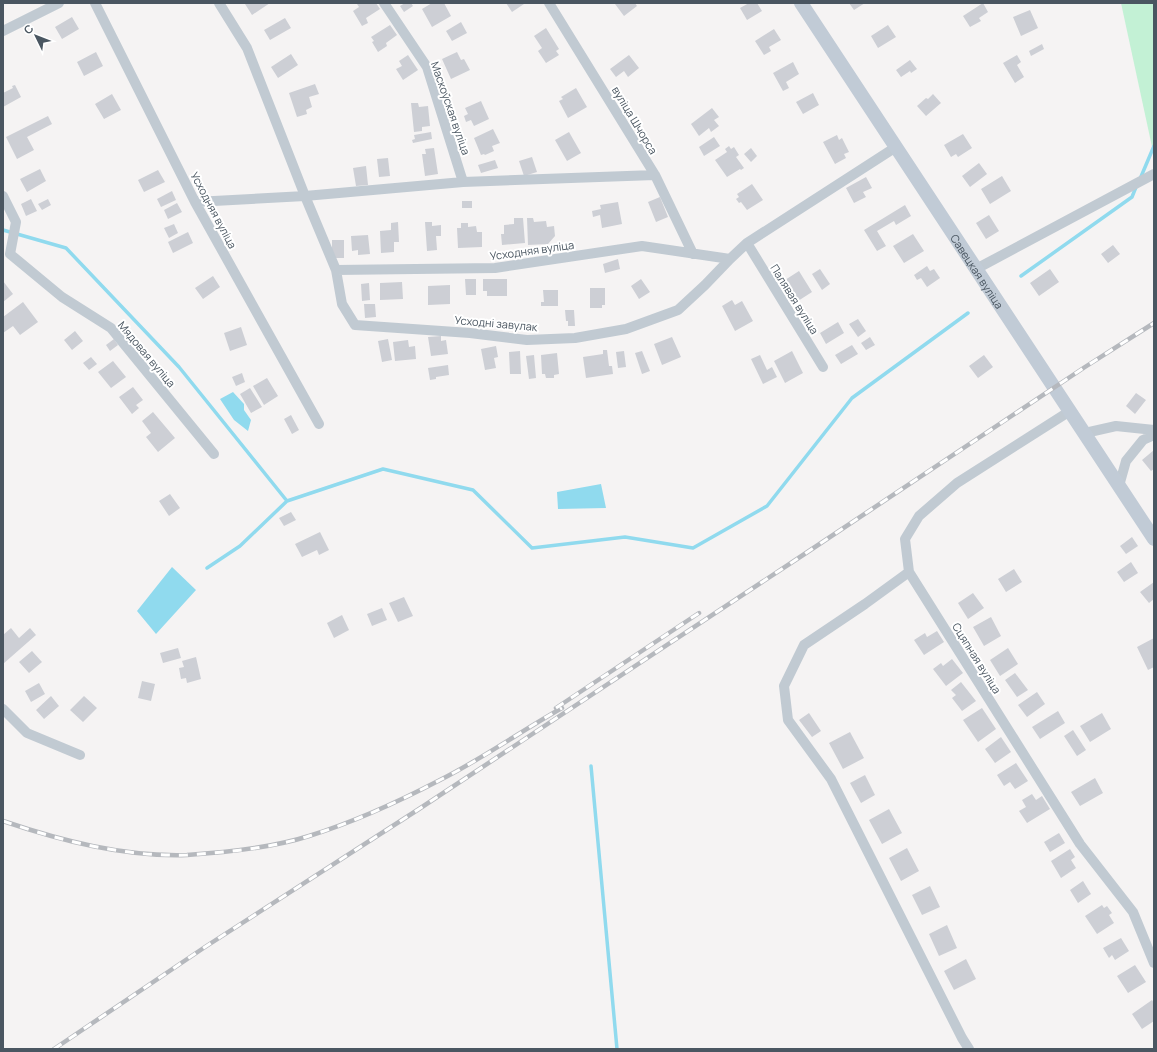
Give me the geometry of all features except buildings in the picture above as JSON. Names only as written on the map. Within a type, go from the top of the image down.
[{"type":"main road","name":"Савецкая вуліца","points":[[801,3],[1154,539]]},
{"type":"street","points":[[3,31],[59,3]]},
{"type":"street","name":"Усходняя вуліца","points":[[95,3],[195,202],[320,424]]},
{"type":"street","points":[[219,3],[247,48],[305,196],[336,270]]},
{"type":"street","name":"Маскоўская вуліца","points":[[384,3],[427,67],[463,182]]},
{"type":"street","name":"вуліца Шчорса","points":[[549,3],[655,175],[693,254]]},
{"type":"street","name":"Усходні завулак","points":[[336,270],[342,304],[355,325],[470,333],[527,340],[575,338],[626,329],[678,310],[705,285],[730,258],[747,244],[896,147]]},
{"type":"street","points":[[976,269],[1154,174]]},
{"type":"street","points":[[195,202],[305,196],[463,182],[655,175]]},
{"type":"street","points":[[3,196],[16,222],[6,256]]},
{"type":"street","name":"Палявая вуліца","points":[[747,244],[823,367]]},
{"type":"street","name":"Усходняя вуліца","points":[[336,270],[495,268],[642,246],[730,258]]},
{"type":"street","name":"Мядовая вуліца","points":[[6,256],[62,297],[111,328],[214,454]]},
{"type":"street","name":"Сцяпная вуліца","points":[[1070,411],[957,484],[919,516],[905,539],[909,572],[1080,844],[1133,912],[1154,963]]},
{"type":"street","points":[[1085,433],[1116,426],[1154,430]]},
{"type":"street","points":[[1119,486],[1126,461],[1143,440],[1154,435]]},
{"type":"street","points":[[909,572],[804,646],[784,686],[788,720],[831,779],[962,1038],[969,1049]]},
{"type":"street","points":[[3,709],[27,733],[80,755]]},
{"type":"green space","points":[[1121,3],[1154,3],[1154,156]]},
{"type":"water","points":[[233,392],[244,404],[244,410],[251,420],[248,431],[234,420],[220,399]]},
{"type":"water","points":[[601,484],[606,508],[558,509],[557,492]]},
{"type":"water","points":[[172,567],[196,590],[156,634],[137,611]]},
{"type":"waterway","points":[[1140,179],[1154,146]]},
{"type":"waterway","points":[[1021,276],[1132,197],[1136,187]]},
{"type":"waterway","points":[[3,230],[66,248],[179,367],[287,501]]},
{"type":"waterway","points":[[207,568],[240,546],[287,501],[383,469],[473,490],[532,548],[625,537],[693,548],[767,506],[852,398],[968,313]]},
{"type":"waterway","points":[[591,766],[617,1049]]},
{"type":"railway","points":[[54,1049],[205,947],[419,809],[1085,367],[1154,323]]},
{"type":"railway","points":[[556,708],[699,613]]},
{"type":"railway","points":[[3,821],[48,835],[94,846],[163,855],[187,855],[234,851],[277,844],[309,836],[343,824],[408,796],[456,772],[562,708]]}]
